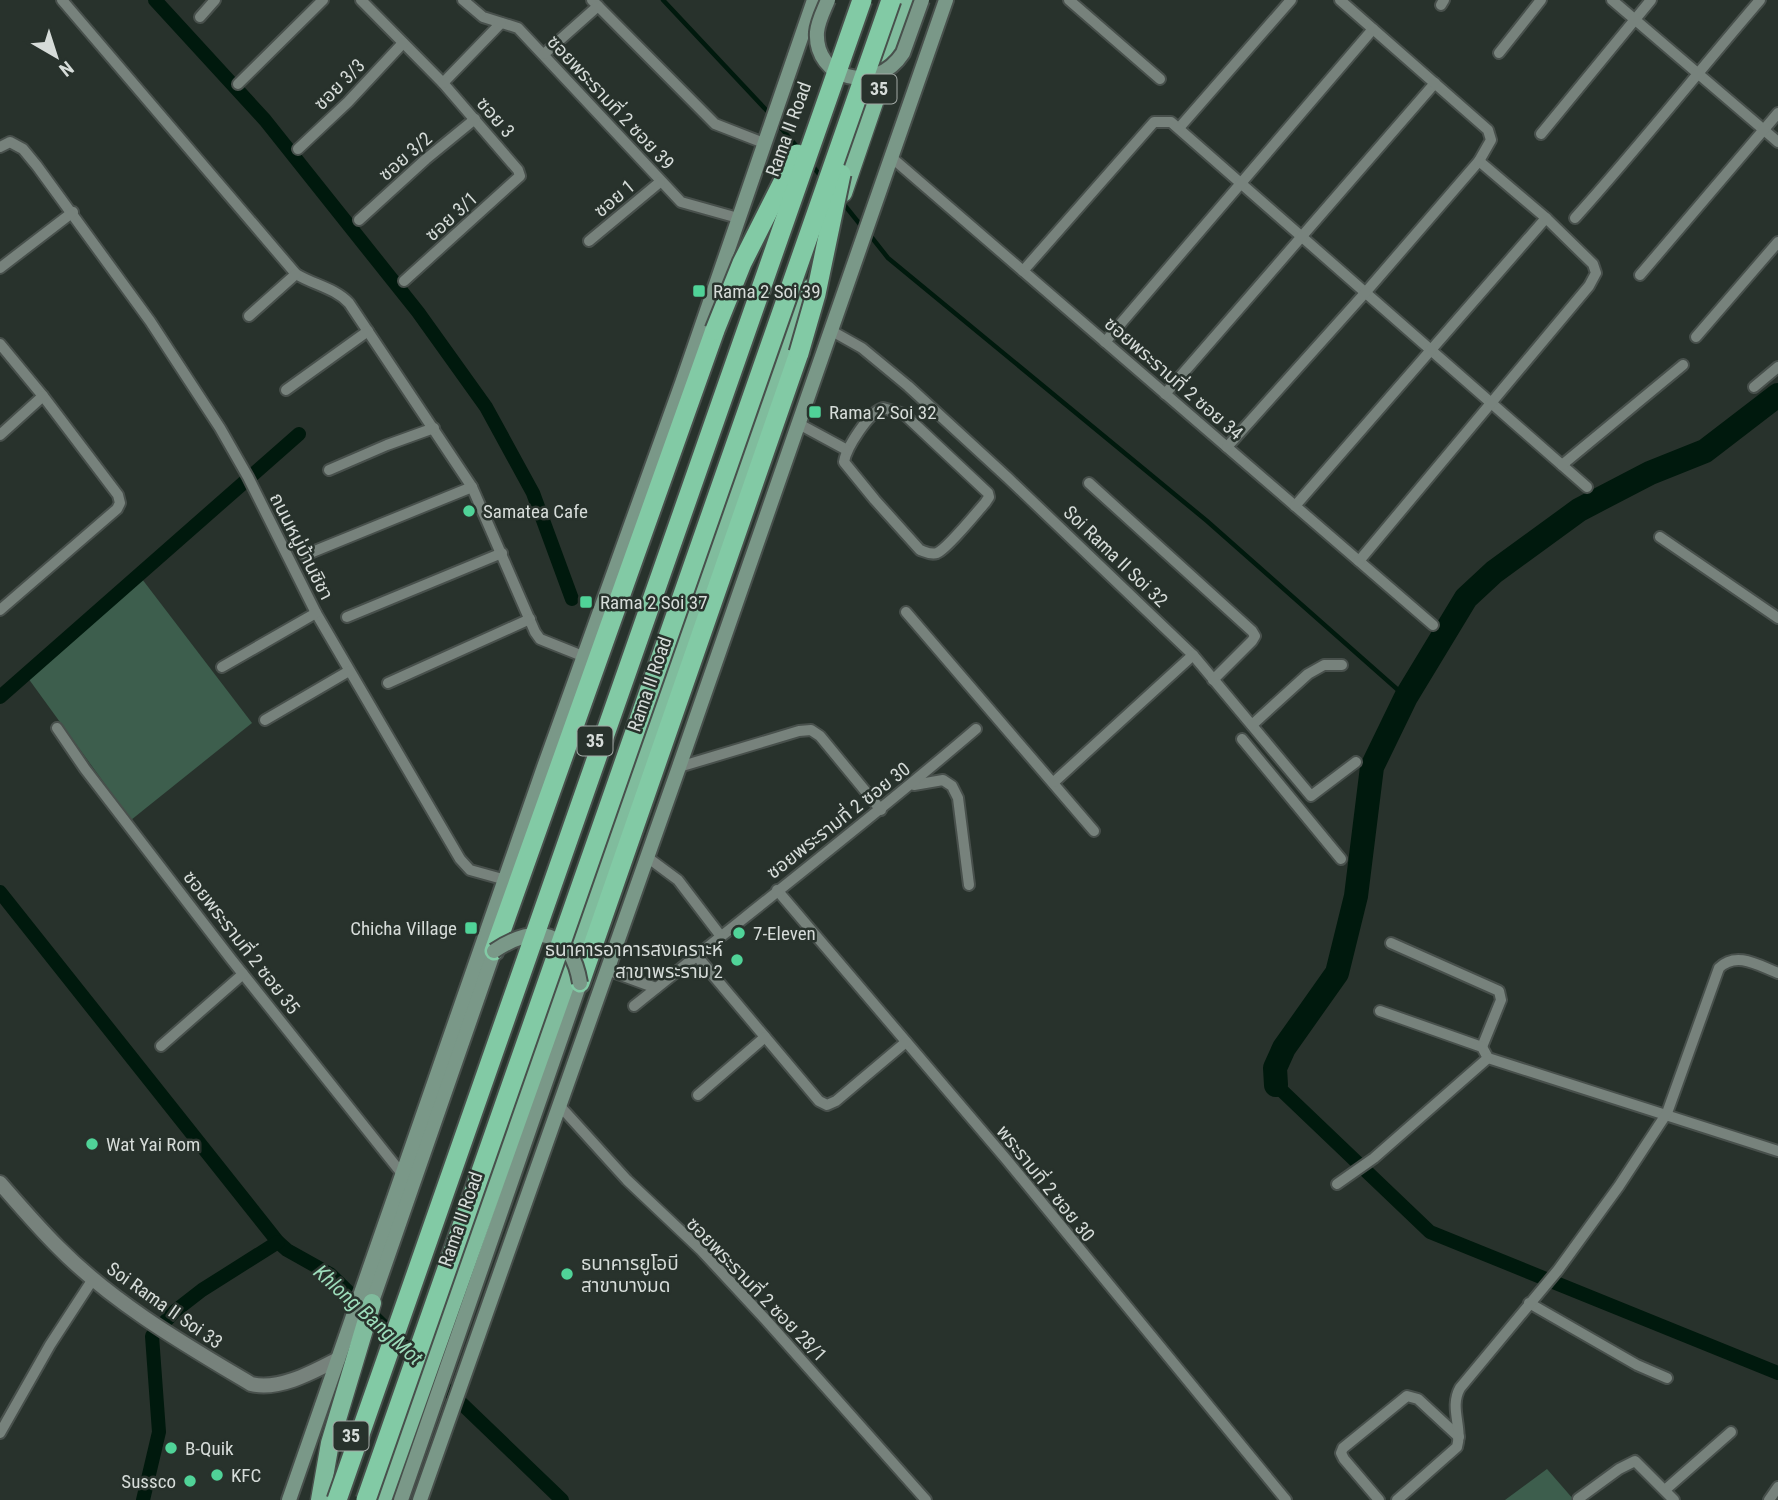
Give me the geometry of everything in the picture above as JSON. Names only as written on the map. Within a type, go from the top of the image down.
[{"type":"highway","name":"Rama II Road","points":[[328,1500],[856,0]]},
{"type":"highway","points":[[337,1500],[862,0]]},
{"type":"highway","points":[[366,1500],[891,0]]},
{"type":"highway","name":"Rama II Road","points":[[382,1500],[421,1417],[439,1340],[671,686],[770,393],[833,227],[909,0]]},
{"type":"highway","points":[[494,951],[724,306],[752,241],[831,88]]},
{"type":"highway","points":[[580,983],[805,333],[816,294],[857,97]]},
{"type":"highway","points":[[320,1500],[330,1443],[356,1334],[373,1303]]},
{"type":"main road","name":"Rama II Road","points":[[289,1500],[338,1359],[356,1334],[366,1277],[544,767],[586,657],[814,0]]},
{"type":"main road","points":[[828,0],[817,29],[821,51],[832,67],[849,77],[870,79],[898,61],[922,0]]},
{"type":"main road","name":"35","points":[[420,1500],[946,0]]},
{"type":"main road","points":[[373,1303],[494,951],[522,936],[537,934],[551,937],[573,955],[580,983],[421,1417],[401,1500]]},
{"type":"main road","points":[[320,1410],[337,1382],[356,1334]]},
{"type":"street","points":[[62,0],[296,274],[313,285],[341,294],[472,487],[541,639],[586,657]]},
{"type":"street","points":[[200,16],[215,0]]},
{"type":"street","points":[[238,84],[323,0]]},
{"type":"street","name":"ซอย 3","points":[[361,0],[443,83],[518,170],[520,176]]},
{"type":"street","name":"ซอยพระรามที่ 2 ซอย 39","points":[[463,0],[483,18],[518,28],[681,202],[738,218]]},
{"type":"street","points":[[1069,0],[1160,79]]},
{"type":"street","points":[[1179,128],[1291,0]]},
{"type":"street","points":[[1227,447],[1479,161],[1492,140],[1488,130],[1340,0]]},
{"type":"street","points":[[1499,52],[1542,0]]},
{"type":"street","points":[[1612,0],[1778,142]]},
{"type":"street","points":[[1541,134],[1651,0]]},
{"type":"street","points":[[1576,218],[1760,0]]},
{"type":"street","points":[[544,54],[595,3],[715,124],[766,139]]},
{"type":"street","points":[[443,83],[501,23]]},
{"type":"street","points":[[1105,342],[1373,29]]},
{"type":"street","name":"ซอย 3/3","points":[[298,149],[348,102],[403,43]]},
{"type":"street","points":[[1165,394],[1435,83]]},
{"type":"street","points":[[1640,275],[1778,113]]},
{"type":"street","name":"ซอย 3/2","points":[[359,220],[475,119]]},
{"type":"street","points":[[1023,271],[1154,122],[1171,122],[1587,487]]},
{"type":"street","name":"ถนนหมู่บ้านชิชา","points":[[0,147],[10,142],[23,149],[150,321],[220,428],[248,477],[316,613],[460,859],[470,870],[506,880]]},
{"type":"street","name":"ซอยพระรามที่ 2 ซอย 34","points":[[891,157],[1433,625]]},
{"type":"street","points":[[1359,561],[1589,286],[1596,274],[1593,264],[1479,161]]},
{"type":"street","name":"ซอย 3/1","points":[[404,281],[520,176]]},
{"type":"street","name":"ซอย 1","points":[[589,241],[660,182]]},
{"type":"street","points":[[0,268],[72,212]]},
{"type":"street","points":[[1295,506],[1545,218]]},
{"type":"street","points":[[1696,337],[1778,242]]},
{"type":"street","points":[[249,316],[296,274]]},
{"type":"street","name":"Soi Rama II Soi 32","points":[[830,330],[862,348],[908,386],[1193,655],[1299,781]]},
{"type":"street","points":[[286,390],[368,331]]},
{"type":"street","points":[[0,344],[118,495],[120,503],[117,509],[0,610]]},
{"type":"street","points":[[1562,465],[1683,365]]},
{"type":"street","points":[[1754,387],[1778,368]]},
{"type":"street","points":[[0,435],[43,396]]},
{"type":"street","points":[[883,408],[895,411],[904,414],[989,496],[945,546],[929,554],[920,550],[845,464],[843,459],[847,450],[873,413],[883,408]]},
{"type":"street","points":[[799,424],[847,450]]},
{"type":"street","points":[[329,470],[433,428]]},
{"type":"street","points":[[1089,483],[1252,631],[1255,636],[1252,641],[1213,680]]},
{"type":"street","points":[[305,555],[472,487]]},
{"type":"street","points":[[1660,537],[1778,618]]},
{"type":"street","points":[[346,617],[502,553]]},
{"type":"street","points":[[906,612],[1094,831]]},
{"type":"street","points":[[222,667],[316,613]]},
{"type":"street","points":[[388,683],[530,619]]},
{"type":"street","points":[[1054,782],[1193,655]]},
{"type":"street","points":[[1252,725],[1308,674],[1324,665],[1342,665]]},
{"type":"street","points":[[265,720],[349,671]]},
{"type":"street","name":"ซอยพระรามที่ 2 ซอย 35","points":[[57,728],[85,769],[243,974],[403,1175]]},
{"type":"street","name":"ซอยพระรามที่ 2 ซอย 30","points":[[634,1006],[720,935],[881,810],[976,729]]},
{"type":"street","points":[[679,767],[799,731],[811,730],[820,736],[881,810]]},
{"type":"street","points":[[1242,739],[1341,859]]},
{"type":"street","points":[[1285,791],[1299,781],[1311,796],[1356,762]]},
{"type":"street","points":[[911,785],[943,780],[951,786],[958,798],[970,885]]},
{"type":"street","points":[[647,858],[678,880],[720,935]]},
{"type":"street","name":"พระรามที่ 2 ซอย 30","points":[[777,890],[1006,1159],[1286,1500]]},
{"type":"street","points":[[1337,1184],[1374,1158],[1485,1053],[1501,1000],[1499,991],[1391,943]]},
{"type":"street","points":[[696,956],[819,1101],[827,1105],[836,1101],[906,1042]]},
{"type":"street","points":[[1397,1500],[1457,1447],[1459,1437],[1455,1420],[1455,1396],[1460,1388],[1558,1270],[1619,1186],[1667,1113],[1719,968],[1726,961],[1735,958],[1778,972]]},
{"type":"street","points":[[607,970],[656,988]]},
{"type":"street","points":[[161,1046],[243,974]]},
{"type":"street","points":[[1380,1011],[1485,1053],[1778,1151]]},
{"type":"street","points":[[698,1095],[765,1037]]},
{"type":"street","name":"ซอยพระรามที่ 2 ซอย 28/1","points":[[559,1105],[627,1180],[701,1250],[926,1500]]},
{"type":"street","name":"Soi Rama II Soi 33","points":[[0,1183],[59,1248],[93,1279],[142,1317],[251,1384],[260,1386],[312,1373],[338,1359]]},
{"type":"street","points":[[0,1433],[5,1413],[93,1279]]},
{"type":"street","points":[[1529,1303],[1667,1378]]},
{"type":"street","points":[[1379,1500],[1344,1459],[1342,1448],[1407,1396],[1418,1399],[1459,1437]]},
{"type":"street","points":[[1665,1490],[1731,1432]]},
{"type":"street","points":[[1578,1499],[1619,1469],[1635,1461],[1674,1500]]},
{"type":"street","points":[[1769,1500],[1778,1487]]},
{"type":"green space","points":[[142,579],[252,723],[131,820],[28,678]]},
{"type":"green space","points":[[1547,1469],[1574,1500],[1505,1500]]},
{"type":"waterway","points":[[155,0],[265,120],[418,312],[486,407],[533,493],[572,599]]},
{"type":"waterway","points":[[663,0],[770,114]]},
{"type":"waterway","points":[[775,121],[799,149]]},
{"type":"waterway","points":[[811,164],[823,179]]},
{"type":"waterway","points":[[842,202],[863,228]]},
{"type":"waterway","points":[[869,234],[888,258],[1207,521],[1406,697]]},
{"type":"waterway","points":[[1276,1085],[1275,1068],[1284,1048],[1337,973],[1356,896],[1372,767],[1406,697],[1466,598],[1494,572],[1579,510],[1650,473],[1705,451],[1778,395]]},
{"type":"waterway","points":[[0,697],[299,434]]},
{"type":"waterway","name":"Khlong Bang Mot","points":[[0,892],[278,1242],[330,1274],[421,1363]]},
{"type":"waterway","points":[[1276,1085],[1430,1232],[1778,1373]]},
{"type":"waterway","points":[[143,1500],[159,1432],[152,1336],[175,1311],[202,1290],[278,1242]]},
{"type":"waterway","name":"Khlong Bang Mot","points":[[435,1378],[562,1500]]},
{"type":"place","name":"Rama 2 Soi 39","points":[[699,291]]},
{"type":"place","name":"Rama 2 Soi 32","points":[[815,412]]},
{"type":"place","name":"Samatea Cafe","points":[[469,511]]},
{"type":"place","name":"Rama 2 Soi 37","points":[[586,602]]},
{"type":"place","name":"Chicha Village","points":[[471,928]]},
{"type":"place","name":"7-Eleven","points":[[739,933]]},
{"type":"place","name":"ธนาคารอาคารสงเคราะห์ สาขาพระราม 2","points":[[737,960]]},
{"type":"place","name":"Wat Yai Rom","points":[[92,1144]]},
{"type":"place","name":"ธนาคารยูโอบี สาขาบางมด","points":[[567,1274]]},
{"type":"place","name":"B-Quik","points":[[171,1448]]},
{"type":"place","name":"KFC","points":[[217,1475]]},
{"type":"place","name":"Sussco","points":[[190,1481]]}]
